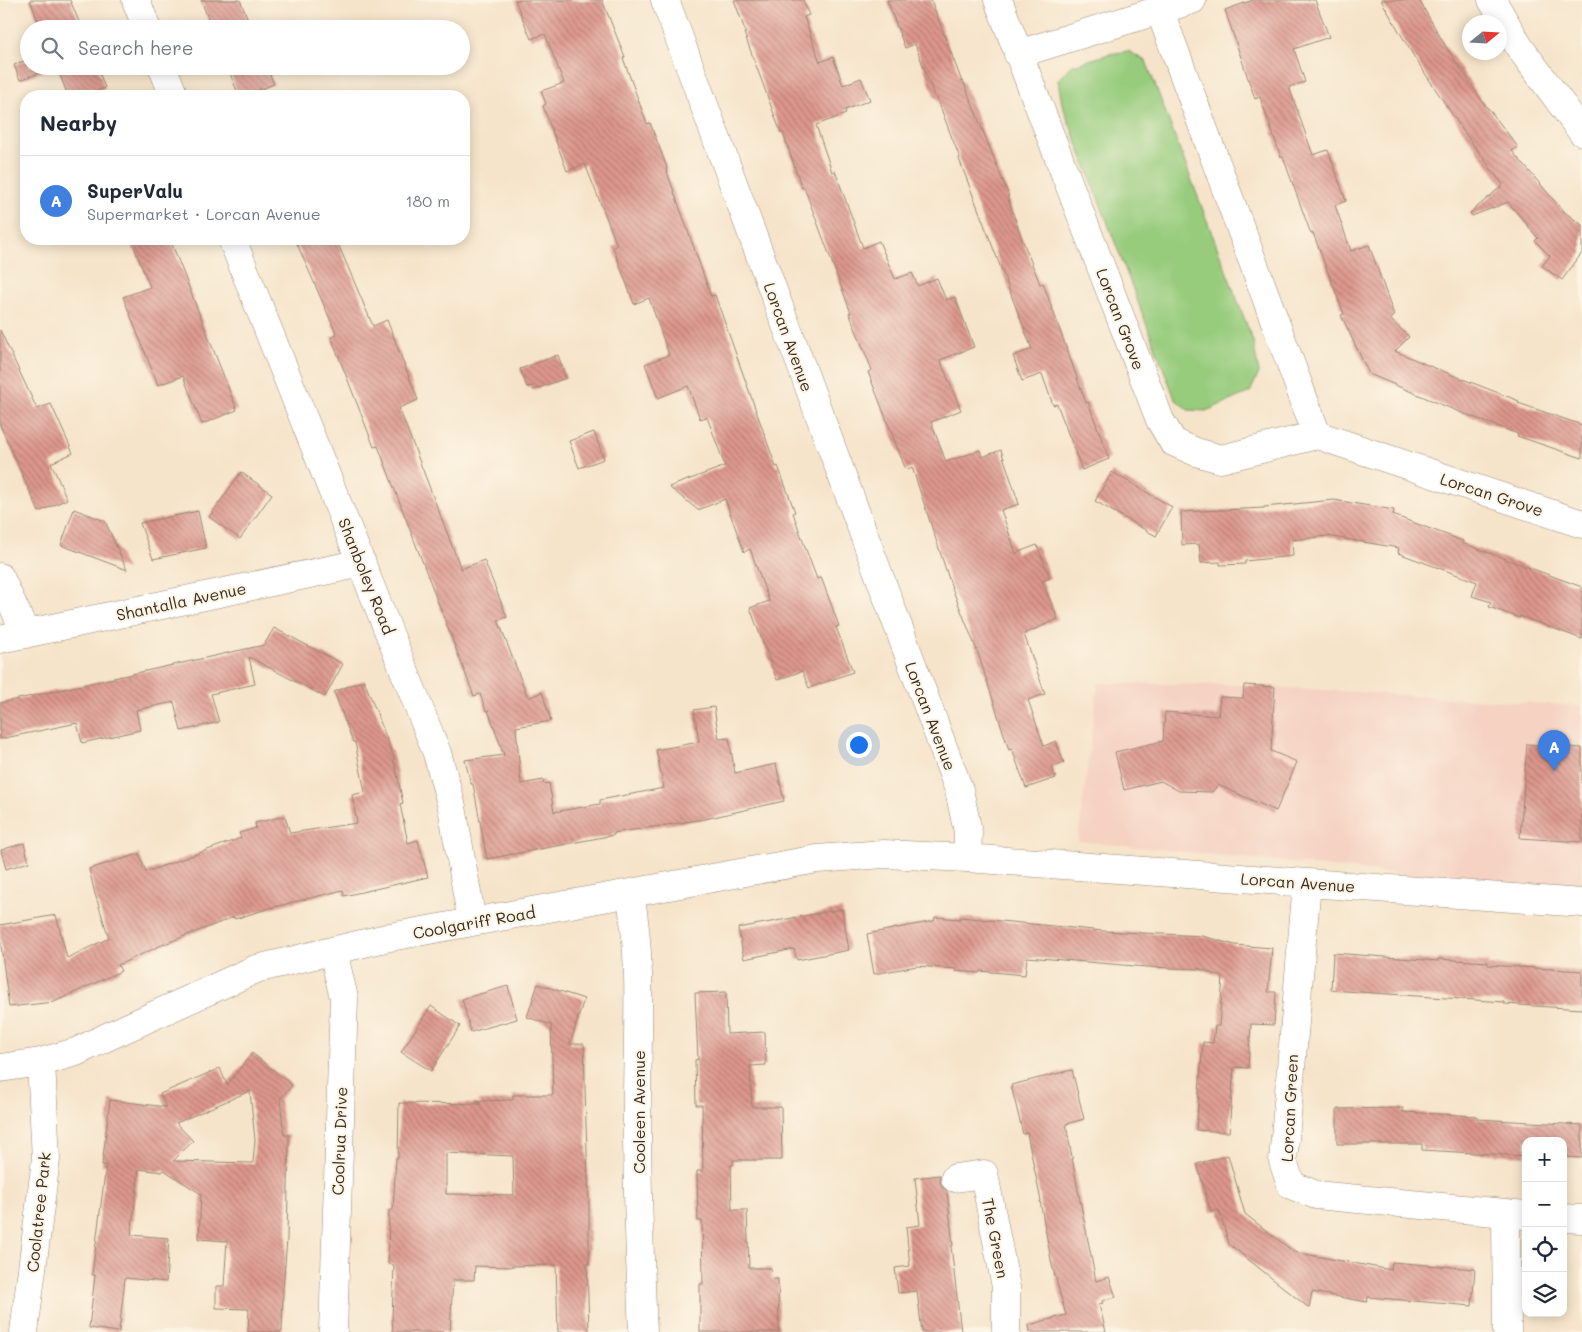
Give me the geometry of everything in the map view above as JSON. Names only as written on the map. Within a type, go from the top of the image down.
[{"type":"street","points":[[136,0],[144,20]]},
{"type":"street","name":"Lorcan Avenue","points":[[665,0],[959,790],[968,832],[966,858],[1582,904]]},
{"type":"street","name":"Lorcan Grove","points":[[998,0],[1160,420],[1174,442],[1196,452],[1221,459],[1317,435],[1582,524]]},
{"type":"street","points":[[1018,54],[1192,0]]},
{"type":"street","points":[[1492,0],[1520,48],[1580,127]]},
{"type":"street","points":[[1160,11],[1317,435]]},
{"type":"street","points":[[166,75],[172,90]]},
{"type":"street","name":"Shanboley Road","points":[[234,245],[438,753],[452,807],[472,922]]},
{"type":"street","name":"Shantalla Avenue","points":[[13,637],[362,563]]},
{"type":"street","points":[[0,577],[13,637]]},
{"type":"street","name":"Coolgariff Road","points":[[0,1068],[41,1062],[76,1052],[256,969],[390,937],[816,859],[884,854],[966,858]]},
{"type":"street","name":"Lorcan Green","points":[[1307,883],[1283,1161],[1291,1185],[1316,1195],[1516,1215]]},
{"type":"street","name":"Cooleen Avenue","points":[[630,893],[638,947],[637,1123],[643,1332]]},
{"type":"street","name":"Coolrua Drive","points":[[333,951],[344,998],[333,1332]]},
{"type":"street","name":"Coolatree Park","points":[[24,1332],[46,1159],[41,1062]]},
{"type":"street","name":"The Green","points":[[955,1178],[984,1174],[1006,1288],[1006,1332]]},
{"type":"street","points":[[1507,1332],[1516,1215]]},
{"type":"street","points":[[1567,1218],[1582,1219]]},
{"type":"shaded area","points":[[1098,683],[1244,685],[1582,706],[1582,887],[1488,883],[1078,841]]},
{"type":"green space","points":[[1128,51],[1146,61],[1253,341],[1259,373],[1250,392],[1206,411],[1188,410],[1175,399],[1062,104],[1058,80],[1070,66],[1109,54]]},
{"type":"building","points":[[30,0],[70,0],[78,20],[38,20]]},
{"type":"building","points":[[201,0],[240,0],[248,20],[209,20]]},
{"type":"building","points":[[515,0],[602,0],[625,57],[623,58],[647,124],[650,123],[659,146],[711,296],[715,295],[776,467],[778,466],[795,512],[793,513],[817,579],[821,577],[839,626],[836,627],[853,672],[809,688],[802,671],[777,680],[750,608],[769,601],[750,549],[744,552],[725,499],[698,510],[669,487],[725,466],[707,417],[700,419],[688,386],[658,398],[645,364],[669,355],[649,298],[634,304],[613,247],[617,245],[585,164],[567,171],[543,106],[546,104],[541,91],[564,83],[545,34],[531,39]]},
{"type":"building","points":[[734,0],[803,0],[809,15],[804,17],[820,62],[833,57],[843,85],[861,78],[870,100],[845,110],[846,114],[816,125],[832,172],[835,171],[863,248],[879,241],[895,279],[912,273],[918,286],[937,278],[946,300],[955,297],[974,347],[940,360],[961,410],[931,422],[946,462],[980,450],[982,457],[1001,450],[1019,504],[1001,510],[1016,553],[1037,545],[1050,578],[1042,581],[1058,619],[1024,634],[1045,694],[1028,700],[1044,746],[1056,741],[1064,763],[1052,767],[1056,778],[1026,788],[1012,749],[1009,750],[978,653],[952,588],[912,467],[906,470],[868,372],[872,370],[849,313],[851,313],[804,187],[802,188],[783,133],[781,133],[744,33],[746,33]]},
{"type":"building","points":[[887,0],[931,0],[962,82],[1009,196],[1007,196],[1022,239],[1040,284],[1043,283],[1086,403],[1088,402],[1109,459],[1082,470],[1057,404],[1053,405],[1042,374],[1022,381],[1013,356],[1032,349],[915,44],[905,48]]},
{"type":"building","points":[[1253,0],[1315,0],[1329,37],[1294,49],[1305,82],[1289,87],[1313,155],[1328,150],[1346,201],[1335,205],[1351,251],[1369,245],[1394,315],[1390,319],[1409,337],[1395,351],[1519,401],[1518,403],[1582,425],[1582,458],[1517,436],[1518,434],[1369,374],[1341,315],[1344,314],[1313,233],[1311,234],[1283,157],[1281,157],[1260,97],[1255,99],[1225,10]]},
{"type":"building","points":[[1381,0],[1419,0],[1446,47],[1487,108],[1518,147],[1512,151],[1563,211],[1582,225],[1582,253],[1562,280],[1542,266],[1550,256],[1535,241],[1538,238],[1508,202],[1472,216],[1470,213],[1503,185],[1461,128],[1413,55]]},
{"type":"building","points":[[20,63],[20,75],[34,75],[20,80],[14,65]]},
{"type":"building","points":[[60,75],[100,75],[105,88],[100,90],[66,90]]},
{"type":"building","points":[[231,75],[270,75],[274,84],[258,90],[237,90]]},
{"type":"building","points":[[133,245],[172,245],[237,410],[202,424],[183,376],[158,385],[123,297],[150,287]]},
{"type":"building","points":[[298,245],[339,245],[373,326],[387,320],[418,400],[399,408],[461,569],[484,560],[507,617],[498,620],[528,698],[542,692],[551,721],[516,727],[521,784],[543,780],[544,784],[549,783],[554,812],[600,804],[600,800],[664,788],[656,750],[699,742],[694,710],[714,707],[719,739],[729,738],[735,773],[776,764],[784,801],[705,819],[614,833],[614,835],[487,859],[473,784],[471,784],[465,760],[504,755],[488,710],[486,711],[480,694],[474,696],[378,446],[374,447],[331,337],[337,335]]},
{"type":"building","points":[[0,330],[37,409],[51,404],[73,453],[51,463],[67,499],[39,512],[0,425]]},
{"type":"building","points":[[558,355],[566,378],[533,390],[532,386],[527,387],[520,369]]},
{"type":"building","points":[[594,432],[604,459],[579,468],[569,441]]},
{"type":"building","points":[[241,472],[272,494],[240,539],[209,517]]},
{"type":"building","points":[[1112,472],[1172,507],[1156,536],[1095,501]]},
{"type":"building","points":[[1334,500],[1394,510],[1393,515],[1463,541],[1462,543],[1582,587],[1582,639],[1520,616],[1520,618],[1489,607],[1491,602],[1472,596],[1477,582],[1398,553],[1399,548],[1327,536],[1292,540],[1293,556],[1245,561],[1245,564],[1220,565],[1220,562],[1201,563],[1199,544],[1182,545],[1181,512],[1264,508]]},
{"type":"building","points":[[74,509],[105,521],[127,570],[61,545]]},
{"type":"building","points":[[198,511],[206,548],[153,559],[140,523]]},
{"type":"building","points":[[274,628],[343,664],[325,697],[249,657],[255,684],[211,694],[219,722],[181,731],[174,702],[136,710],[140,730],[82,743],[77,723],[0,739],[0,703],[264,645]]},
{"type":"building","points":[[364,680],[393,755],[403,803],[400,804],[408,843],[418,840],[428,877],[344,896],[343,890],[270,908],[235,919],[234,917],[162,945],[118,965],[121,971],[54,1002],[9,1007],[0,925],[56,915],[67,958],[109,938],[89,869],[139,854],[146,872],[241,838],[239,833],[256,828],[255,823],[285,816],[290,833],[357,823],[352,795],[365,792],[355,742],[353,742],[334,692]]},
{"type":"building","points":[[1244,685],[1275,687],[1271,751],[1297,762],[1276,811],[1218,785],[1212,792],[1179,791],[1161,781],[1124,790],[1115,752],[1163,741],[1165,712],[1218,716],[1220,697],[1243,698]]},
{"type":"building","points":[[1527,744],[1582,748],[1582,842],[1520,838]]},
{"type":"building","points":[[24,843],[29,862],[6,869],[1,850]]},
{"type":"building","points":[[842,909],[849,950],[797,960],[794,949],[744,959],[738,928]]},
{"type":"building","points":[[935,917],[960,919],[960,917],[1103,931],[1202,936],[1235,945],[1272,948],[1268,992],[1276,992],[1274,1025],[1251,1024],[1248,1068],[1234,1067],[1229,1132],[1196,1130],[1203,1042],[1213,1043],[1215,1026],[1219,1026],[1223,977],[1200,969],[1147,967],[1027,957],[1025,975],[980,971],[979,973],[917,966],[874,974],[867,934],[934,921]]},
{"type":"building","points":[[1333,953],[1438,961],[1438,959],[1488,962],[1488,965],[1582,971],[1582,1009],[1331,990]]},
{"type":"building","points":[[538,984],[584,999],[570,1044],[584,1044],[589,1204],[589,1264],[587,1264],[589,1332],[558,1332],[556,1265],[475,1266],[474,1280],[453,1280],[450,1332],[393,1332],[394,1265],[388,1264],[389,1210],[393,1210],[396,1158],[398,1158],[399,1103],[481,1104],[476,1101],[513,1100],[513,1095],[553,1095],[551,1025],[527,1017]],"holes":[[[446,1153],[513,1156],[514,1195],[446,1194]]]},
{"type":"building","points":[[508,986],[517,1019],[471,1032],[462,999]]},
{"type":"building","points":[[726,992],[727,1034],[765,1032],[766,1065],[750,1066],[752,1107],[781,1107],[782,1160],[733,1160],[733,1165],[731,1165],[732,1210],[747,1210],[749,1268],[771,1268],[772,1279],[778,1279],[779,1332],[700,1332],[700,1284],[703,1284],[702,1221],[698,1221],[697,1171],[703,1171],[702,1105],[696,1105],[695,1060],[698,1059],[695,993]]},
{"type":"building","points":[[431,1006],[460,1026],[431,1071],[401,1052]]},
{"type":"building","points":[[252,1053],[292,1085],[280,1099],[284,1135],[289,1135],[287,1239],[282,1332],[248,1332],[249,1309],[216,1308],[216,1286],[224,1286],[227,1241],[199,1239],[201,1194],[164,1170],[162,1172],[139,1169],[131,1235],[169,1238],[166,1282],[125,1278],[119,1332],[89,1328],[95,1275],[92,1275],[106,1165],[102,1165],[110,1100],[166,1107],[160,1094],[220,1068],[227,1085]],"holes":[[[250,1091],[255,1140],[253,1163],[173,1161],[193,1141],[176,1123]]]},
{"type":"building","points":[[1072,1070],[1084,1119],[1066,1124],[1077,1185],[1096,1281],[1109,1277],[1116,1297],[1102,1301],[1103,1303],[1099,1304],[1106,1332],[1030,1332],[1029,1325],[1066,1315],[1052,1265],[1027,1133],[1023,1134],[1011,1085]]},
{"type":"building","points":[[1403,1108],[1403,1112],[1477,1116],[1477,1119],[1582,1125],[1582,1158],[1567,1157],[1567,1137],[1522,1137],[1522,1156],[1422,1150],[1422,1144],[1337,1144],[1337,1109]]},
{"type":"building","points":[[1228,1155],[1245,1214],[1294,1252],[1391,1270],[1392,1262],[1475,1269],[1472,1306],[1368,1297],[1367,1302],[1312,1292],[1309,1308],[1229,1244],[1219,1210],[1211,1212],[1197,1164]]},
{"type":"building","points":[[940,1175],[942,1187],[947,1191],[961,1332],[922,1332],[917,1291],[898,1293],[895,1268],[910,1266],[906,1227],[920,1225],[915,1178]]},
{"type":"place","name":"SuperValu","points":[[1554,771]]}]
